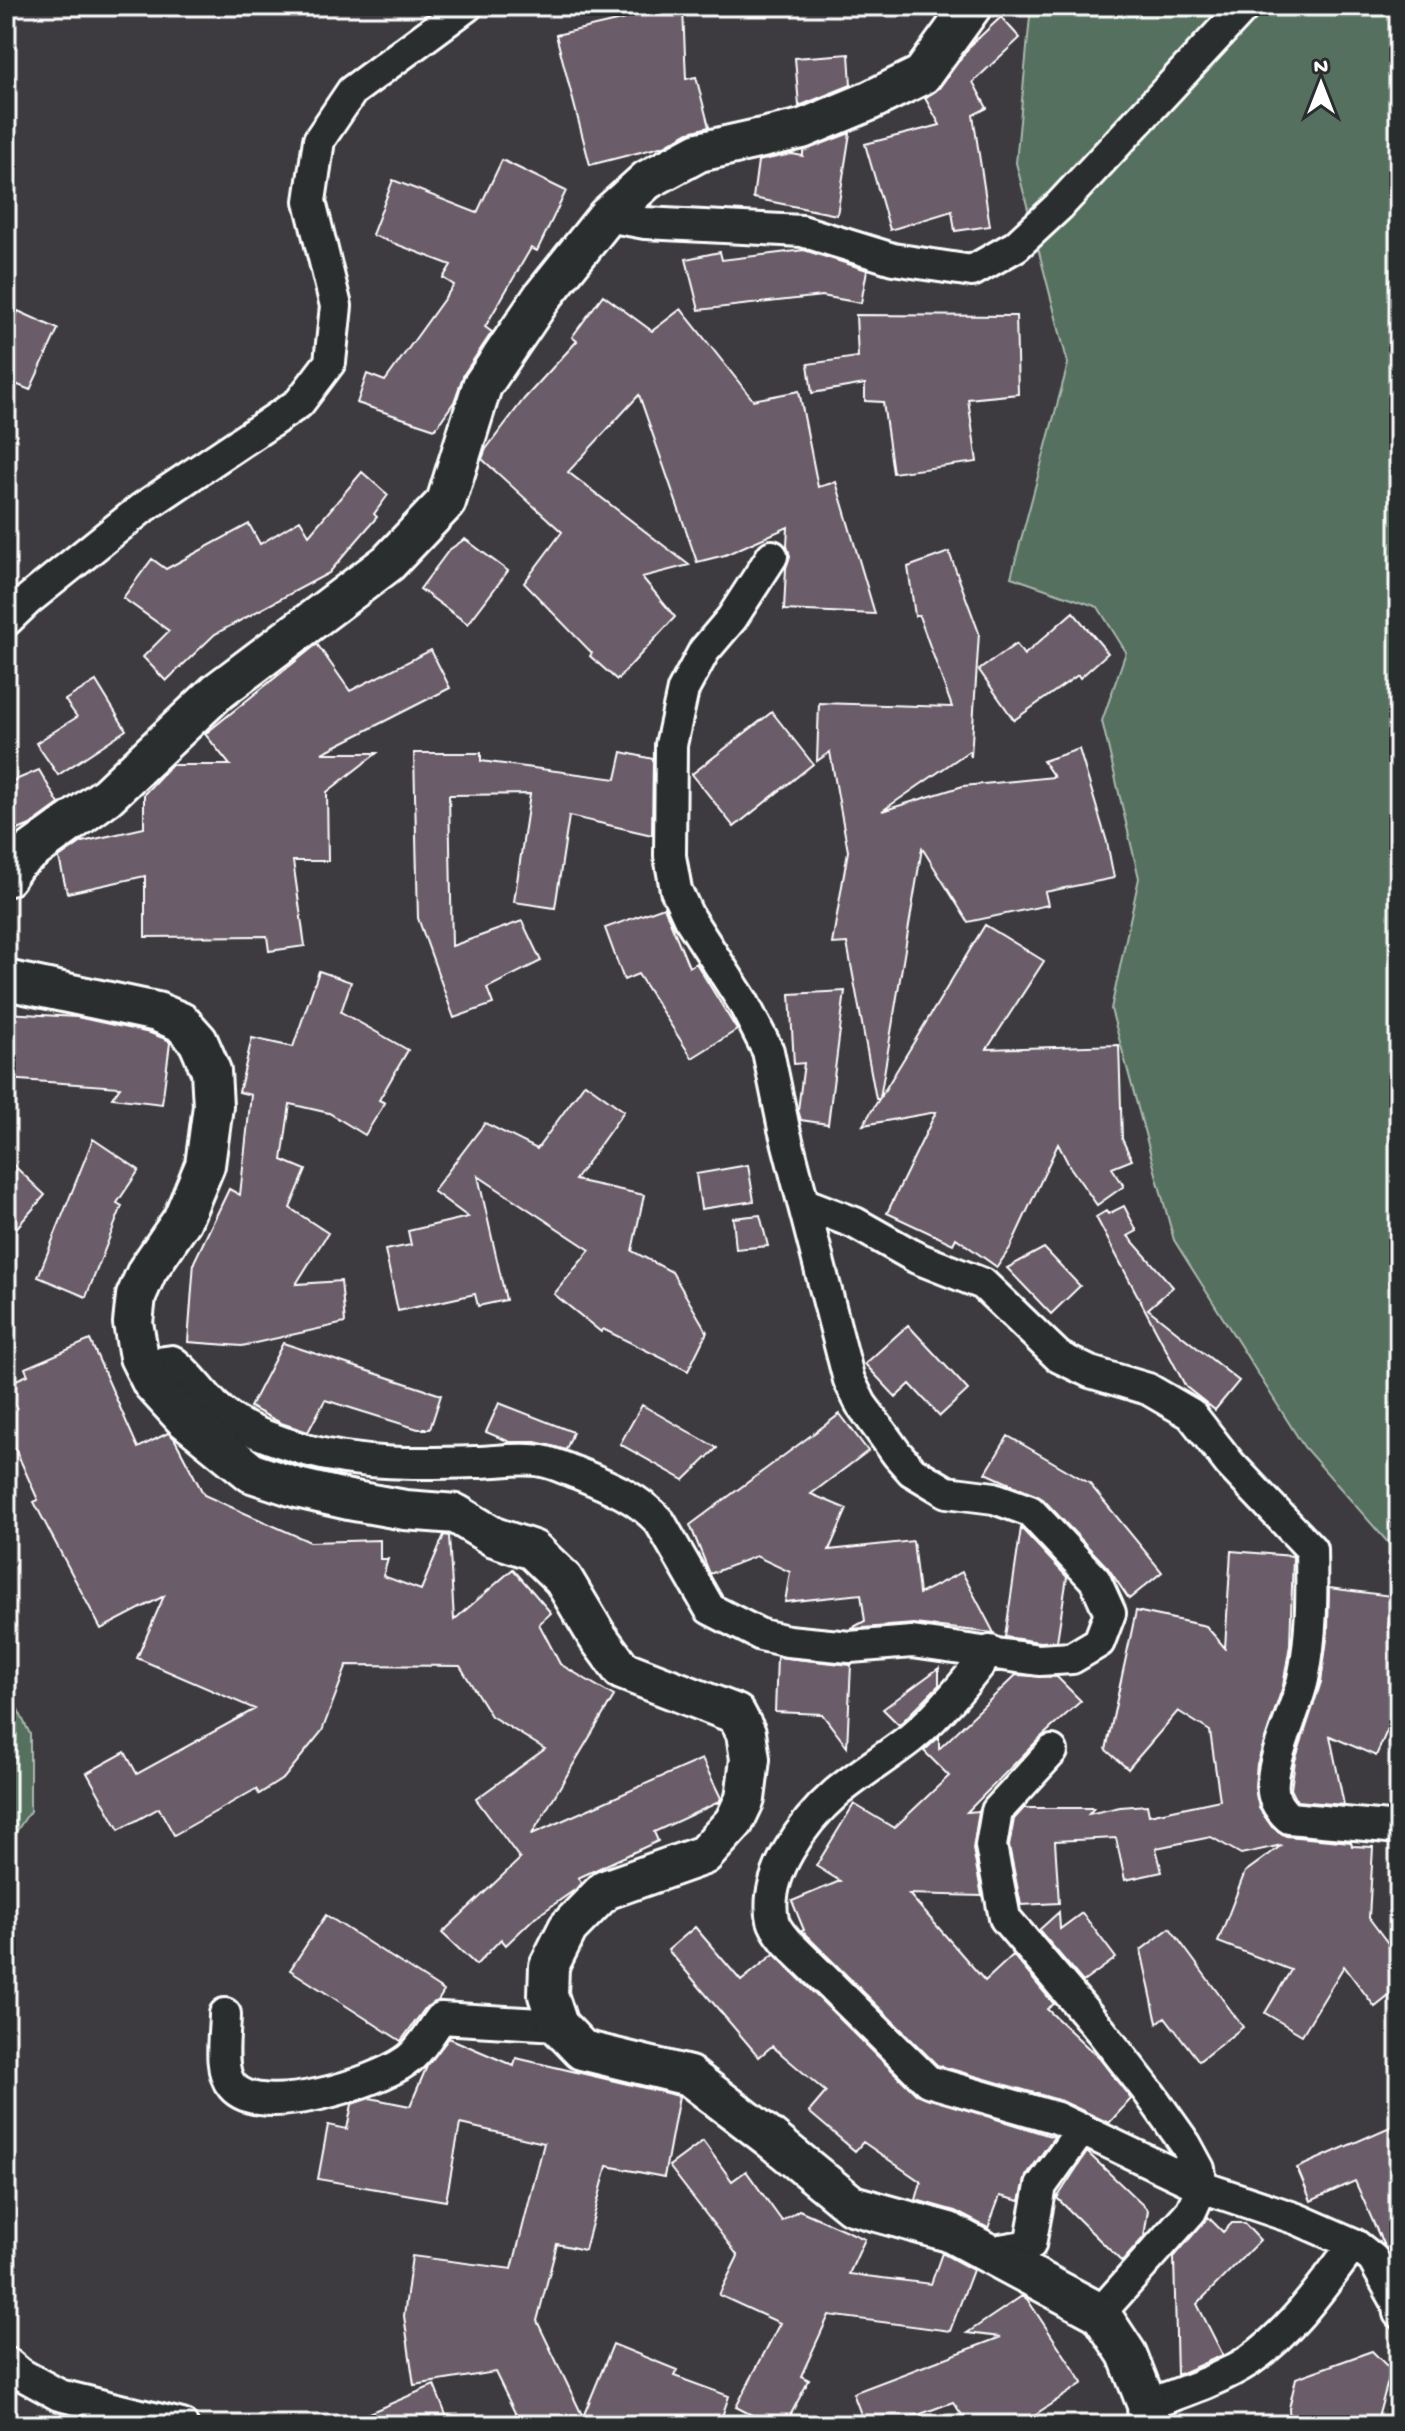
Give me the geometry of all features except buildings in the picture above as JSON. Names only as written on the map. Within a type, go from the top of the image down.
[{"type":"street","points":[[6,621],[141,509],[299,403],[330,362],[336,306],[310,201],[319,140],[352,91],[467,6]]},
{"type":"street","points":[[6,877],[16,862],[107,796],[217,692],[388,563],[446,502],[482,386],[543,296],[607,216],[647,180],[699,152],[802,129],[922,75],[972,6]]},
{"type":"street","points":[[607,216],[645,223],[802,231],[893,259],[972,271],[1016,246],[1059,206],[1245,6]]},
{"type":"street","points":[[143,1365],[172,1361],[216,1408],[233,1420],[265,1436],[309,1451],[394,1463],[543,1461],[611,1487],[649,1510],[660,1522],[710,1609],[761,1635],[850,1647],[912,1642],[1039,1660],[1072,1658],[1099,1642],[1110,1613],[1095,1580],[1030,1511],[994,1498],[947,1492],[912,1471],[861,1404],[849,1380],[768,1051],[743,1002],[689,918],[676,890],[670,856],[671,745],[683,690],[704,651],[732,618],[772,556]]},
{"type":"street","points":[[6,980],[157,1012],[181,1022],[198,1041],[211,1071],[213,1106],[205,1165],[182,1220],[147,1271],[136,1296],[133,1323],[139,1357],[152,1383],[184,1418],[252,1473],[349,1500],[405,1510],[456,1514],[494,1537],[533,1550],[563,1579],[597,1636],[622,1670],[736,1714],[746,1733],[750,1759],[745,1799],[734,1822],[704,1855],[605,1890],[568,1928],[549,1966],[548,1995],[558,2025],[582,2050],[689,2076],[852,2205],[949,2232],[1100,2313],[1127,2354],[1147,2415],[1251,2359],[1289,2324],[1354,2244]]},
{"type":"street","points":[[803,1203],[855,1223],[917,1258],[983,1284],[1059,1357],[1090,1372],[1148,1389],[1191,1414],[1256,1493],[1311,1549],[1312,1595],[1303,1678],[1272,1779],[1273,1796],[1278,1808],[1289,1818],[1399,1828]]},
{"type":"street","points":[[990,1651],[938,1713],[835,1794],[800,1834],[773,1885],[771,1905],[774,1924],[786,1941],[928,2081],[1016,2107],[1037,2110],[1202,2187],[1297,2219],[1354,2244],[1373,2259],[1397,2302],[1399,2313]]},
{"type":"street","points":[[1052,1751],[997,1811],[991,1846],[1005,1918],[1150,2094],[1186,2145],[1199,2169],[1202,2187],[1191,2211],[1100,2313]]},
{"type":"street","points":[[225,2014],[224,2063],[230,2084],[244,2097],[271,2101],[337,2092],[408,2061],[441,2018],[558,2025]]},
{"type":"street","points":[[988,2252],[1030,2245],[1041,2186],[1082,2129]]},
{"type":"street","points":[[6,2362],[19,2373],[59,2395],[182,2425]]},
{"type":"green space","points":[[1031,6],[1399,6],[1399,1555],[1304,1447],[1174,1240],[1111,1009],[1139,878],[1102,721],[1126,652],[1098,607],[1011,577],[1068,364],[1016,163]]},
{"type":"green space","points":[[6,1685],[30,1734],[30,1811],[6,1847]]}]
